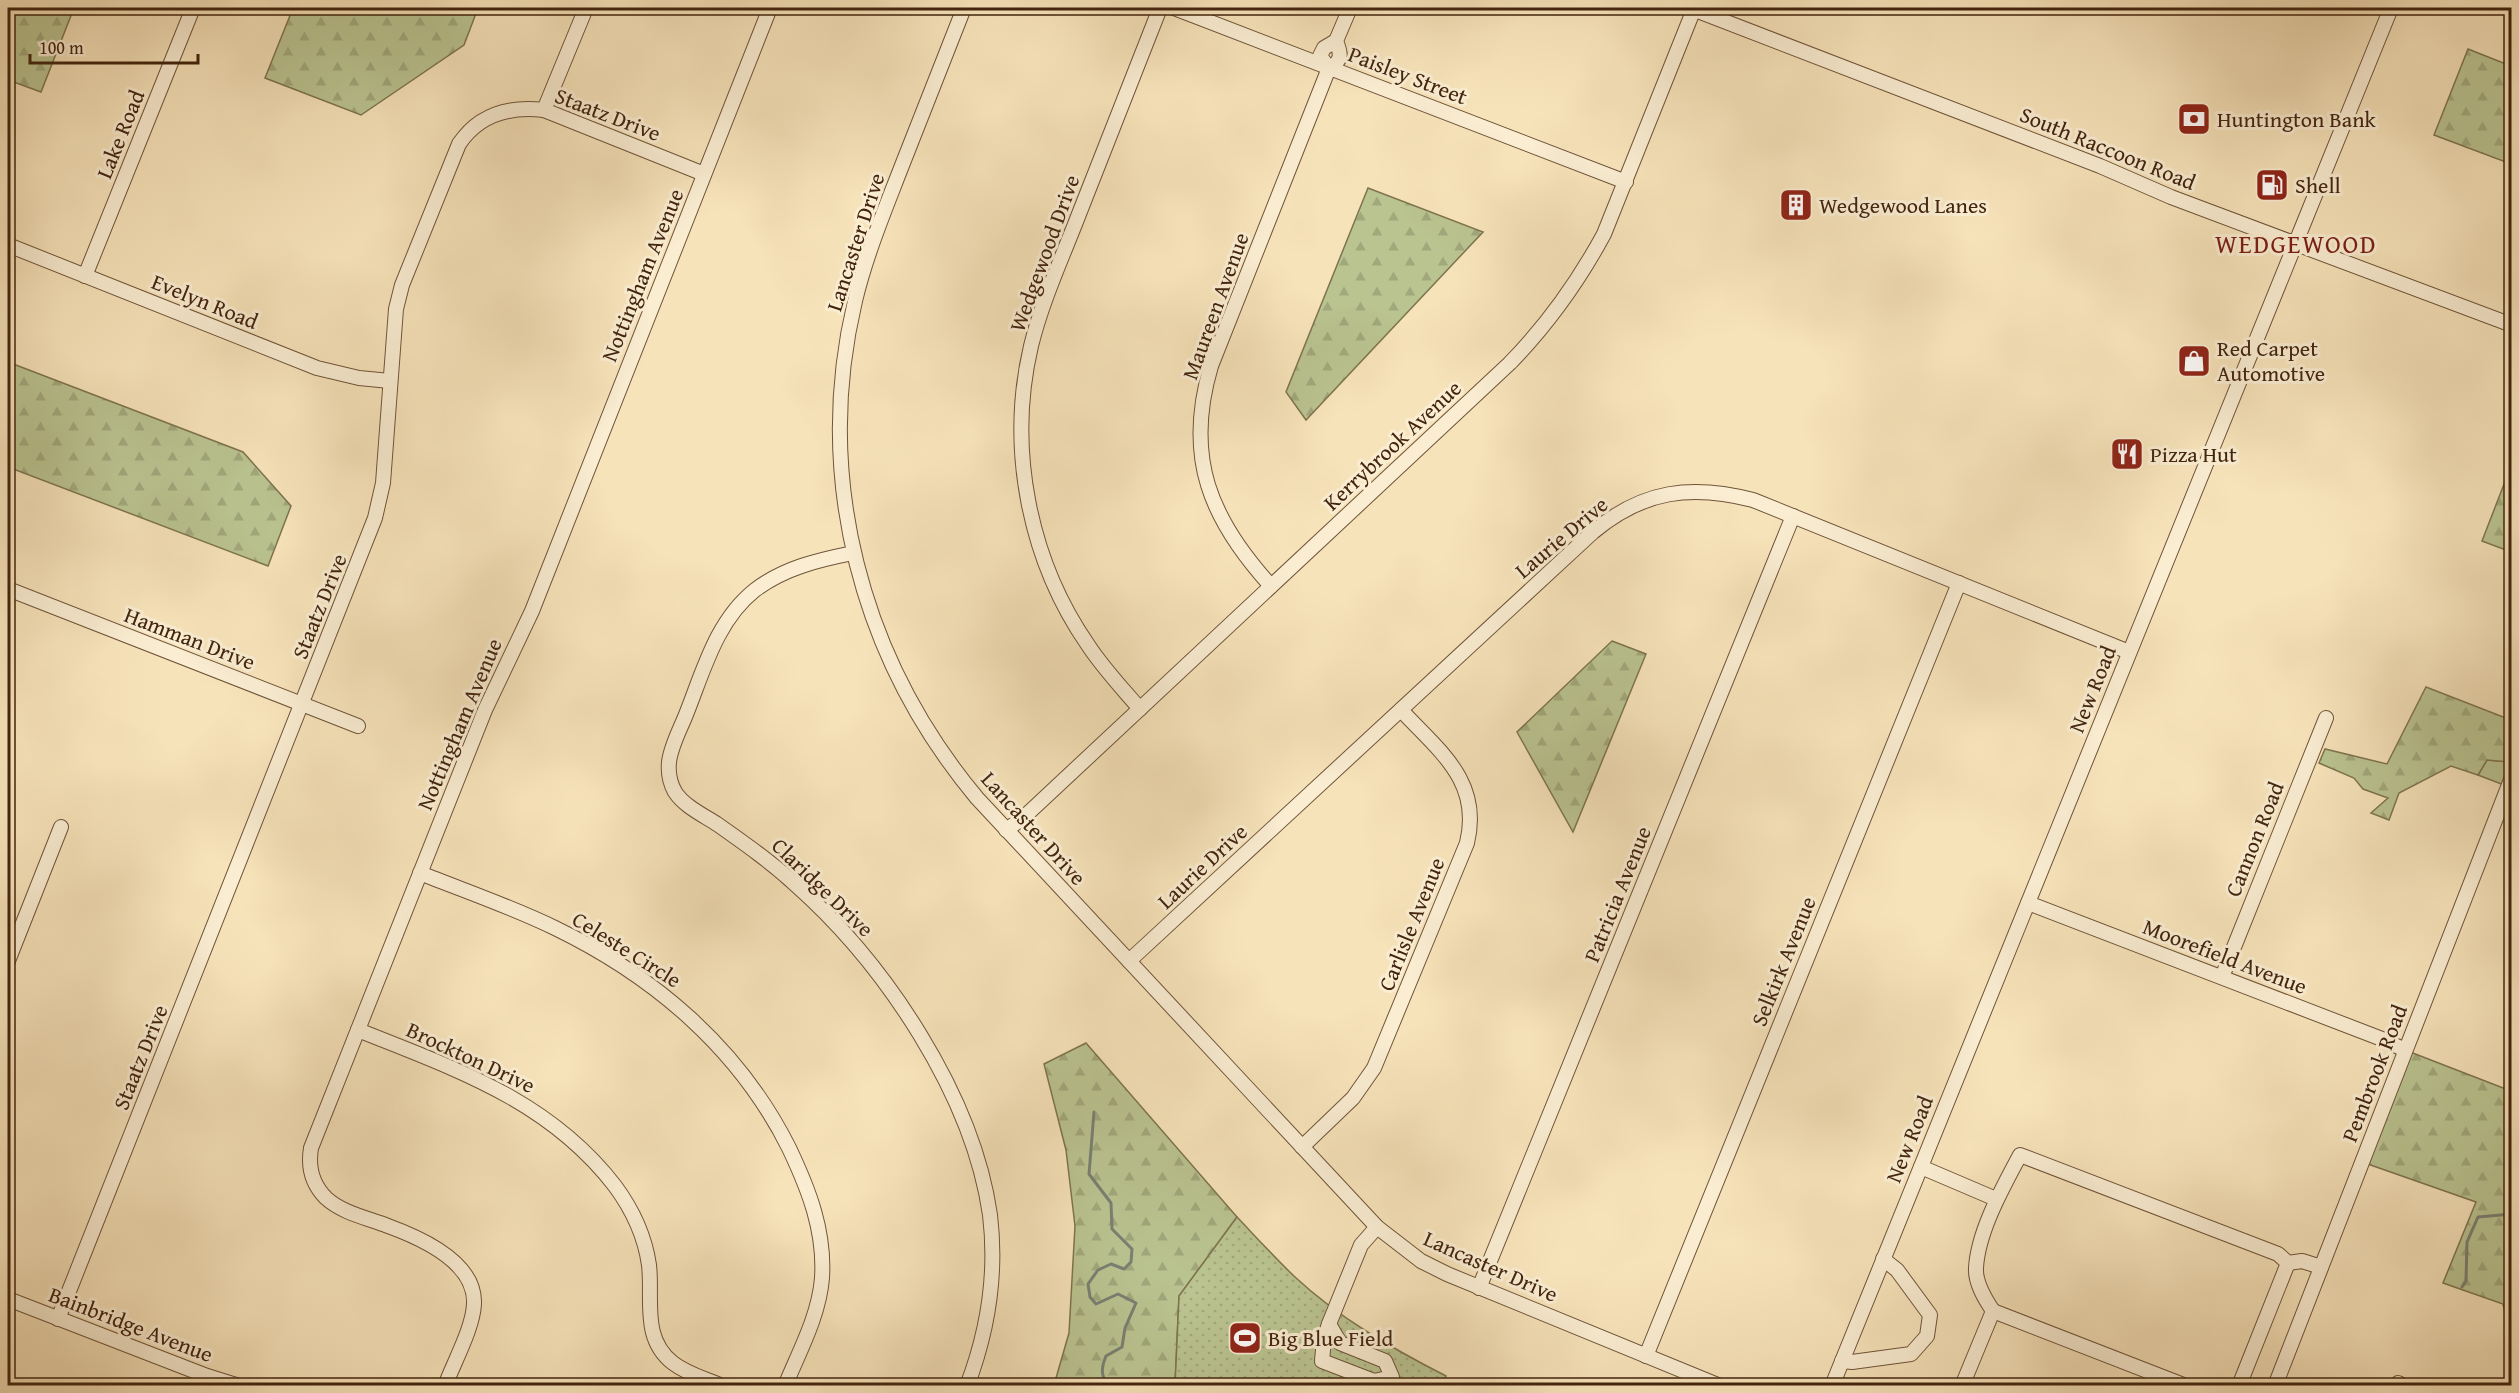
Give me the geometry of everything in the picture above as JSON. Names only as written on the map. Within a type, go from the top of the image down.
[{"type":"street","name":"Lake Road","points":[[85,276],[193,8]]},
{"type":"street","points":[[544,110],[586,8]]},
{"type":"street","name":"Nottingham Avenue","points":[[445,1386],[472,1315],[473,1296],[466,1276],[450,1259],[430,1246],[390,1226],[346,1210],[327,1199],[315,1182],[310,1166],[311,1148],[485,710],[532,611],[770,8]]},
{"type":"street","name":"Lancaster Drive","points":[[964,8],[876,233],[861,278],[844,367],[840,424],[843,494],[853,554],[882,645],[918,717],[959,777],[1006,830],[1377,1227],[1421,1261],[1479,1288],[1720,1386]]},
{"type":"street","name":"Wedgewood Drive","points":[[1140,708],[1087,644],[1064,605],[1049,573],[1036,538],[1027,496],[1022,458],[1022,421],[1026,372],[1041,313],[1160,8]]},
{"type":"street","name":"Paisley Street","points":[[1174,8],[1626,182]]},
{"type":"street","name":"Maureen Avenue","points":[[1271,586],[1239,549],[1215,506],[1202,456],[1202,410],[1211,366],[1329,68],[1335,65],[1340,57],[1341,51],[1336,41],[1350,8]]},
{"type":"street","name":"Kerrybrook Avenue","points":[[1006,830],[1140,708],[1536,337],[1558,310],[1585,269],[1604,234],[1692,8]]},
{"type":"street","name":"South Raccoon Road","points":[[1692,8],[2100,166],[2171,197],[2511,325]]},
{"type":"street","name":"New Road","points":[[1832,1386],[2391,8]]},
{"type":"street","name":"Staatz Drive","points":[[58,1319],[375,518],[382,483],[395,320],[402,285],[459,144],[472,128],[495,114],[525,108],[544,110],[704,174]]},
{"type":"street","name":"Evelyn Road","points":[[8,244],[317,368],[359,378],[390,381]]},
{"type":"street","name":"Laurie Drive","points":[[1129,961],[1593,532],[1624,510],[1669,493],[1705,491],[1726,493],[1753,500],[2129,652]]},
{"type":"street","name":"Patricia Avenue","points":[[1479,1288],[1793,516]]},
{"type":"street","name":"Claridge Drive","points":[[853,554],[803,564],[785,571],[757,589],[736,608],[718,637],[670,754],[669,777],[680,798],[776,867],[839,926],[895,995],[946,1082],[980,1170],[992,1235],[991,1288],[986,1323],[967,1386]]},
{"type":"street","name":"Selkirk Avenue","points":[[1646,1356],[1959,583]]},
{"type":"street","name":"Hamman Drive","points":[[8,589],[358,726]]},
{"type":"street","name":"Carlisle Avenue","points":[[1302,1147],[1353,1098],[1374,1068],[1467,843],[1470,828],[1468,796],[1459,775],[1401,710]]},
{"type":"street","name":"Cannon Road","points":[[2222,977],[2326,718]]},
{"type":"street","name":"Pembrook Road","points":[[2275,1386],[2511,777]]},
{"type":"street","points":[[8,961],[61,827]]},
{"type":"street","name":"Celeste Circle","points":[[420,873],[553,927],[588,945],[640,977],[704,1030],[758,1095],[783,1136],[800,1171],[813,1204],[822,1241],[822,1280],[817,1305],[785,1386]]},
{"type":"street","name":"Moorefield Avenue","points":[[2028,903],[2382,1039],[2405,1050]]},
{"type":"street","name":"Brockton Drive","points":[[358,1030],[500,1090],[538,1112],[576,1143],[615,1187],[643,1238],[649,1266],[651,1325],[658,1345],[665,1356],[685,1371],[722,1386]]},
{"type":"street","points":[[2186,1386],[1993,1311],[1981,1292],[1975,1270],[1996,1198],[2020,1155],[2278,1254],[2288,1263]]},
{"type":"street","points":[[1921,1167],[1996,1198]]},
{"type":"street","points":[[1329,1324],[1340,1343],[1385,1361],[1392,1377],[1374,1381],[1322,1361],[1323,1339],[1329,1324],[1361,1245],[1377,1227]]},
{"type":"street","points":[[1842,1361],[1851,1362],[1911,1354],[1927,1336],[1930,1315],[1897,1270],[1883,1259]]},
{"type":"street","points":[[2288,1263],[2302,1261],[2321,1267]]},
{"type":"street","points":[[2239,1386],[2288,1263]]},
{"type":"street","name":"Bainbridge Avenue","points":[[8,1299],[207,1376],[239,1386]]},
{"type":"street","points":[[1962,1386],[1993,1311]]},
{"type":"street","points":[[2397,1386],[2398,1383],[2404,1386]]},
{"type":"green space","points":[[8,8],[74,8],[41,92],[8,80]]},
{"type":"green space","points":[[293,8],[478,8],[464,45],[361,115],[265,78]]},
{"type":"green space","points":[[2468,49],[2511,66],[2511,164],[2434,135]]},
{"type":"green space","points":[[1368,188],[1483,232],[1306,420],[1286,392]]},
{"type":"green space","points":[[8,362],[243,452],[291,506],[268,566],[8,467]]},
{"type":"green space","points":[[2506,479],[2511,482],[2511,552],[2482,541]]},
{"type":"green space","points":[[1612,641],[1646,654],[1573,832],[1517,732]]},
{"type":"green space","points":[[2426,687],[2511,720],[2511,760],[2510,762],[2487,760],[2478,775],[2451,766],[2399,793],[2389,820],[2371,813],[2388,798],[2363,789],[2354,778],[2319,763],[2325,749],[2387,764]]},
{"type":"green space","points":[[2487,760],[2510,762],[2504,785],[2478,775]]},
{"type":"green space","points":[[1086,1043],[1237,1217],[1179,1296],[1175,1385],[1054,1385],[1069,1333],[1075,1226],[1066,1150],[1044,1064]]},
{"type":"green space","points":[[2405,1050],[2511,1091],[2511,1338],[2503,1304],[2443,1283],[2476,1202],[2362,1162]]},
{"type":"green space","points":[[1237,1217],[1295,1277],[1330,1306],[1387,1344],[1446,1376],[1442,1386],[1175,1386],[1179,1296]]},
{"type":"waterway","points":[[1094,1112],[1089,1174],[1111,1203],[1112,1229],[1132,1249],[1131,1262],[1124,1269],[1111,1264],[1098,1270],[1088,1284],[1090,1297],[1096,1304],[1118,1294],[1136,1303],[1125,1328],[1122,1347],[1106,1356],[1104,1360],[1102,1371],[1107,1386]]},
{"type":"waterway","points":[[2462,1287],[2466,1281],[2467,1242],[2478,1217],[2512,1214]]},
{"type":"place","name":"Huntington Bank","points":[[2194,119]]},
{"type":"place","name":"Shell","points":[[2272,185]]},
{"type":"place","name":"Wedgewood Lanes","points":[[1796,205]]},
{"type":"place","name":"Red Carpet Automotive","points":[[2194,361]]},
{"type":"place","name":"Pizza Hut","points":[[2127,454]]},
{"type":"place","name":"Big Blue Field","points":[[1245,1338]]},
{"type":"district","name":"WEDGEWOOD","points":[[2296,243]]}]
